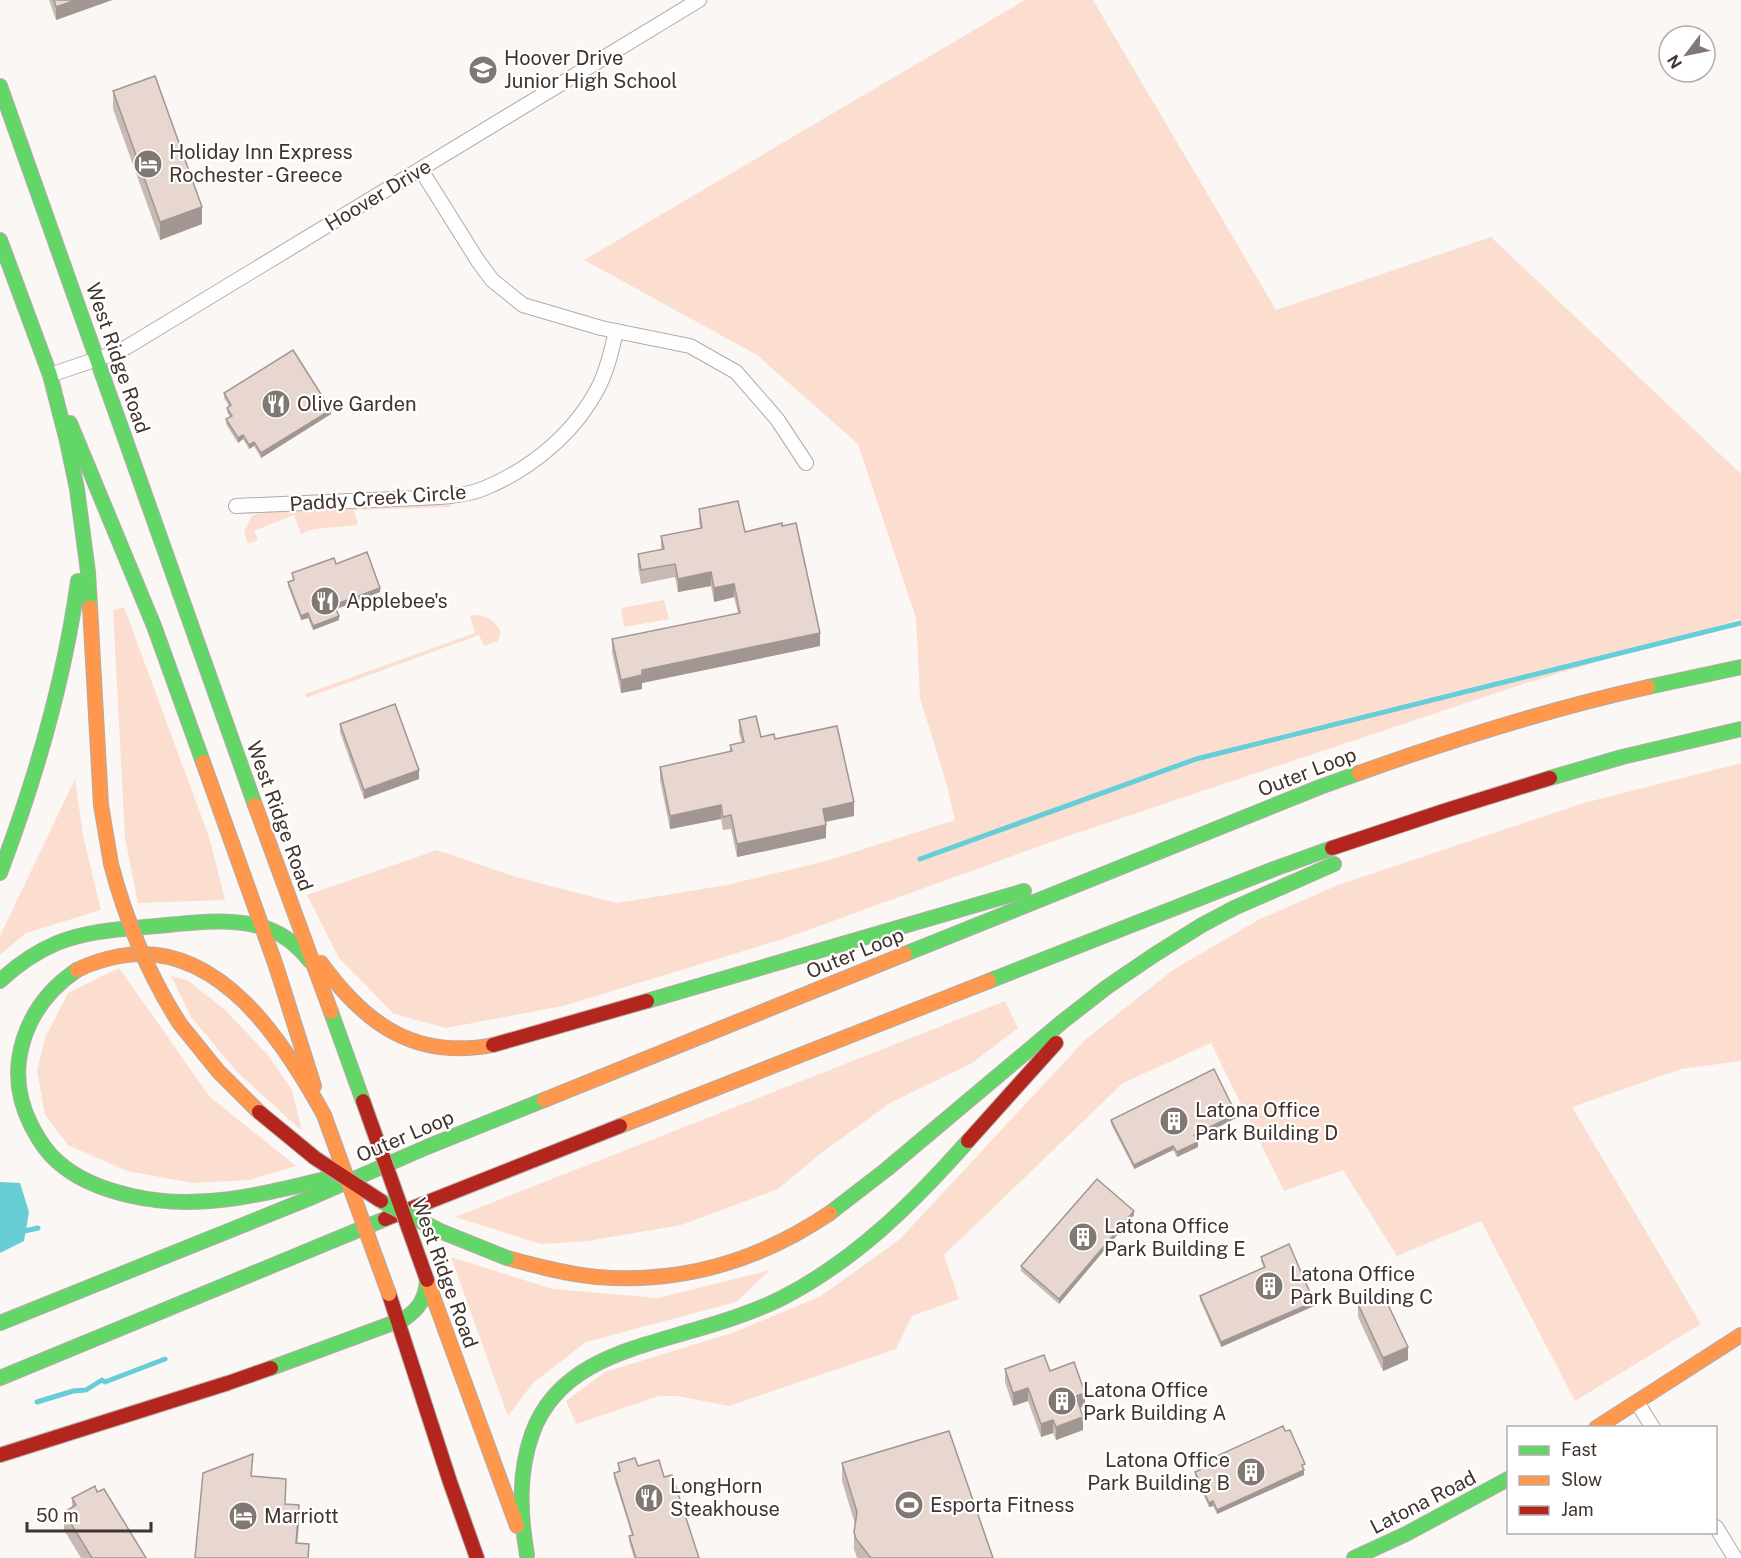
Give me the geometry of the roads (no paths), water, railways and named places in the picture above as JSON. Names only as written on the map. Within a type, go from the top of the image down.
[{"type":"main road","name":"West Ridge Road","points":[[0,86],[242,768],[497,1468],[527,1557]]},
{"type":"main road","points":[[0,240],[50,375],[150,616],[263,928],[324,1115],[389,1294],[477,1558]]},
{"type":"main road","points":[[50,375],[71,457],[80,504],[88,572],[101,805],[111,864],[124,913],[139,952],[157,988],[180,1024],[218,1071],[260,1112],[326,1166],[392,1208],[447,1235],[539,1268],[604,1278],[631,1279],[669,1276],[704,1270],[770,1249],[813,1226],[843,1205],[1054,1027],[1187,934],[1230,910],[1277,888],[1534,782]]},
{"type":"main road","points":[[0,873],[41,753],[64,659],[79,573],[80,504]]},
{"type":"main road","name":"Outer Loop","points":[[0,1323],[315,1196],[427,1147],[1320,787],[1434,747],[1581,705],[1668,682],[1741,667]]},
{"type":"main road","points":[[0,1378],[384,1219],[1255,876],[1389,828],[1534,782],[1653,748],[1741,729]]},
{"type":"main road","points":[[295,915],[324,968],[340,990],[366,1015],[387,1030],[408,1040],[431,1046],[465,1048],[485,1046],[550,1029],[862,939],[1181,842]]},
{"type":"main road","points":[[0,981],[18,965],[65,940],[92,933],[209,922],[232,922],[263,928],[291,942],[307,956],[314,966]]},
{"type":"main road","points":[[324,1115],[290,1057],[249,1005],[205,972],[188,963],[163,956],[144,953],[117,955],[96,961],[74,972],[55,987],[39,1006],[27,1028],[20,1054],[18,1071],[22,1103],[31,1128],[46,1150],[67,1169],[84,1179],[102,1188],[131,1197],[181,1202],[233,1199],[315,1182],[427,1147]]},
{"type":"main road","points":[[527,1557],[520,1513],[519,1493],[522,1464],[534,1425],[551,1398],[564,1384],[579,1372],[607,1359],[722,1322],[776,1300],[801,1288],[848,1257],[906,1207],[1044,1055],[1097,1003],[1143,963]]},
{"type":"main road","points":[[0,1455],[228,1383],[398,1322],[409,1316],[420,1304],[425,1295],[427,1280]]},
{"type":"main road","points":[[1599,1426],[1741,1335]]},
{"type":"main road","name":"Latona Road","points":[[1354,1558],[1406,1534],[1507,1480]]},
{"type":"street","name":"Hoover Drive","points":[[50,375],[127,347],[699,0]]},
{"type":"street","points":[[421,170],[492,280],[523,305],[616,331],[690,346],[736,372],[777,419],[806,463]]},
{"type":"street","name":"Paddy Creek Circle","points":[[236,506],[440,497],[462,495],[484,489],[508,477],[548,450],[582,414],[600,384],[609,361],[616,331]]},
{"type":"street","points":[[1637,1402],[1652,1426]]},
{"type":"street","points":[[1717,1529],[1735,1558]]},
{"type":"water","points":[[0,1182],[20,1183],[29,1212],[24,1241],[0,1253]]},
{"type":"waterway","points":[[920,859],[1196,759],[1741,623]]},
{"type":"waterway","points":[[20,1232],[38,1228]]},
{"type":"waterway","points":[[37,1402],[73,1391],[86,1390],[102,1380],[105,1382],[165,1359]]},
{"type":"place","name":"Hoover Drive Junior High School","points":[[483,70]]},
{"type":"place","name":"Holiday Inn Express Rochester - Greece","points":[[148,164]]},
{"type":"place","name":"Olive Garden","points":[[276,404]]},
{"type":"place","name":"Applebee's","points":[[325,601]]},
{"type":"place","name":"Latona Office Park Building D","points":[[1174,1121]]},
{"type":"place","name":"Latona Office Park Building E","points":[[1083,1237]]},
{"type":"place","name":"Latona Office Park Building C","points":[[1269,1286]]},
{"type":"place","name":"Latona Office Park Building A","points":[[1062,1401]]},
{"type":"place","name":"Latona Office Park Building B","points":[[1251,1472]]},
{"type":"place","name":"LongHorn Steakhouse","points":[[649,1498]]},
{"type":"place","name":"Esporta Fitness","points":[[909,1505]]},
{"type":"place","name":"Marriott","points":[[243,1516]]}]
